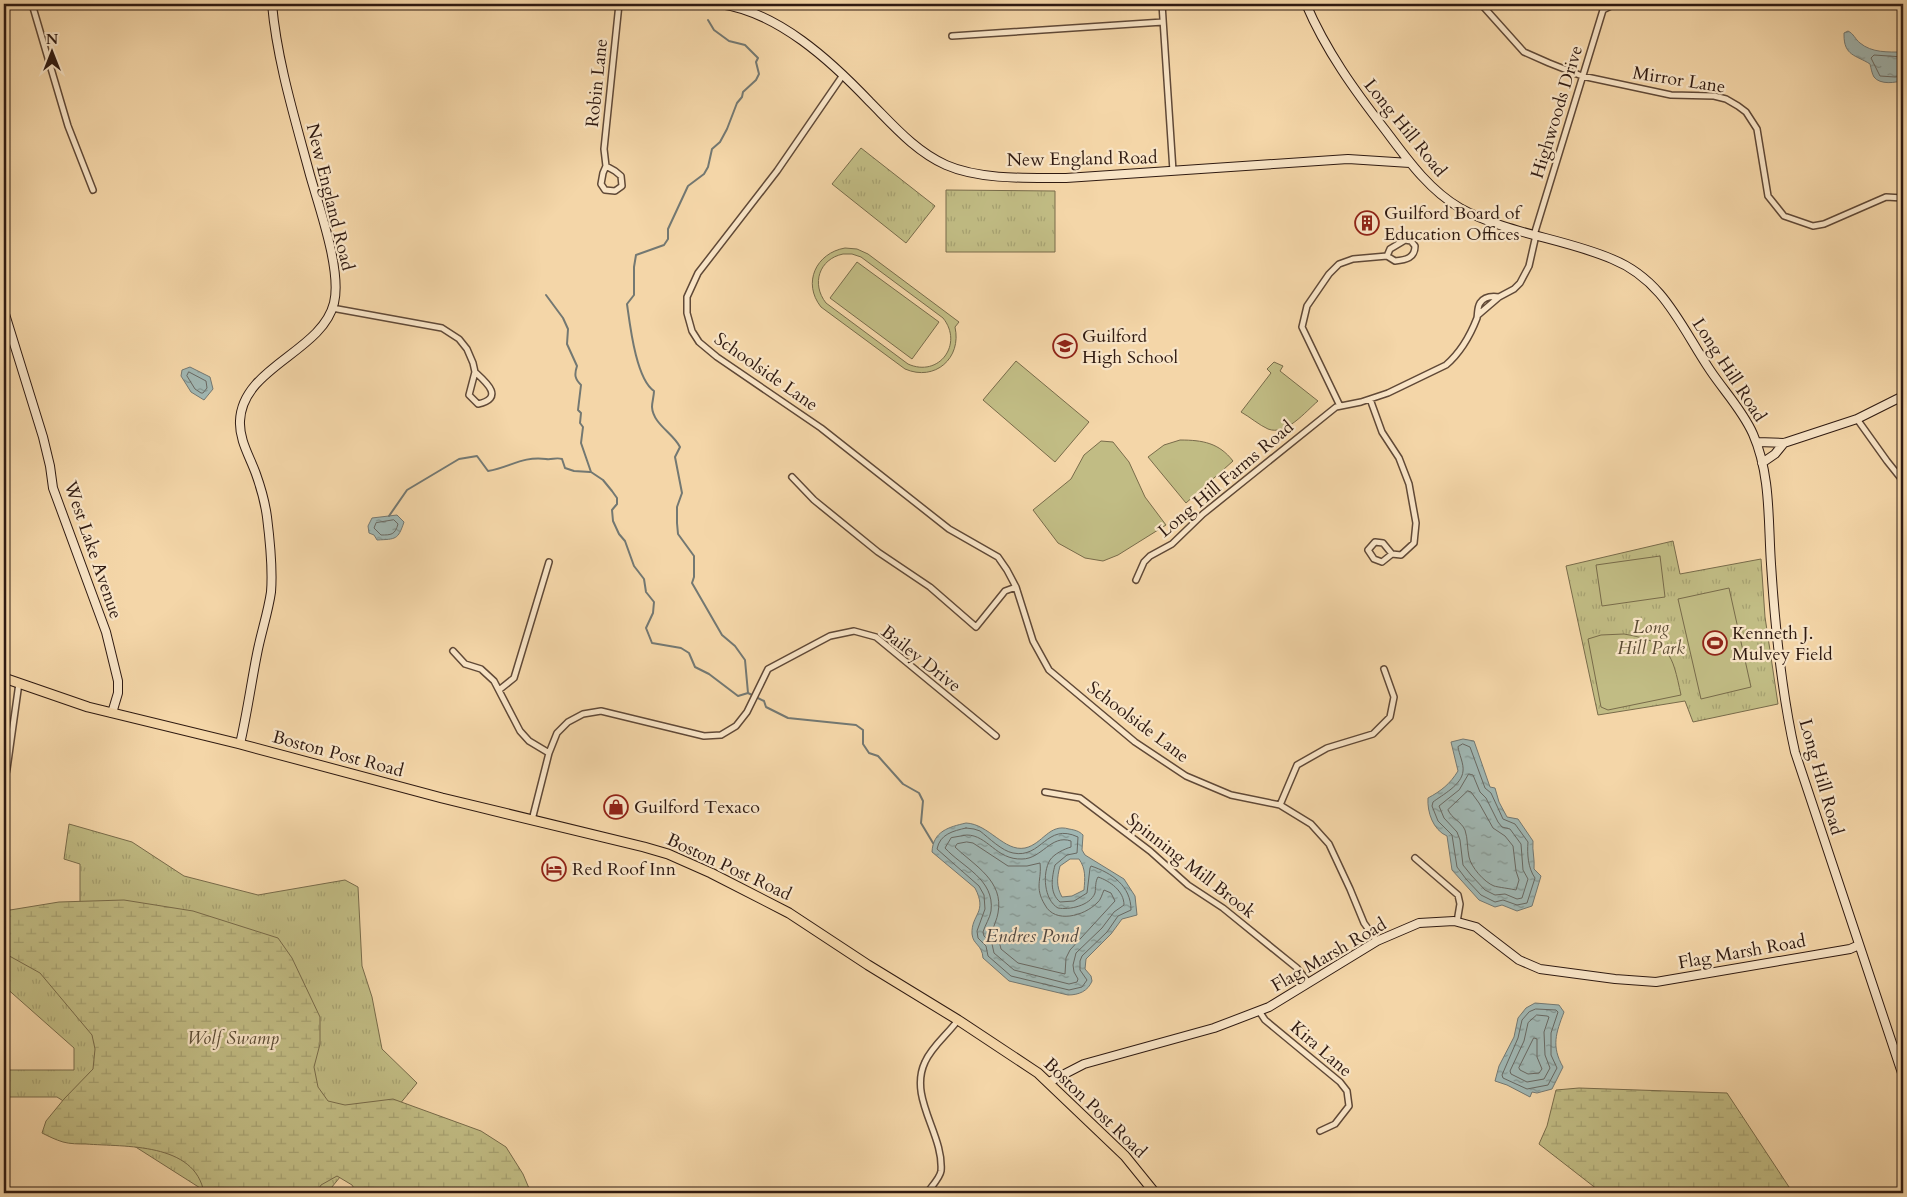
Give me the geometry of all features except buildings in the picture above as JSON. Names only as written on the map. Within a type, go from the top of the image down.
[{"type":"main road","name":"Boston Post Road","points":[[4,678],[88,707],[240,744],[433,796],[668,854],[711,873],[789,913],[868,965],[958,1020],[1049,1082],[1125,1156],[1155,1193]]},
{"type":"street","points":[[32,4],[68,126],[93,190]]},
{"type":"street","name":"New England Road","points":[[240,744],[271,583],[270,546],[264,500],[243,440],[240,422],[241,412],[257,385],[283,360],[313,337],[326,323],[336,292],[334,268],[286,81],[272,4]]},
{"type":"street","name":"Robin Lane","points":[[606,166],[615,170],[621,176],[622,186],[615,191],[605,190],[601,184],[606,166],[604,149],[620,4]]},
{"type":"street","name":"New England Road","points":[[720,4],[745,9],[768,19],[804,43],[843,75],[917,147],[932,158],[954,168],[985,174],[1039,178],[1348,159],[1410,163]]},
{"type":"street","points":[[1162,4],[1173,171]]},
{"type":"street","name":"Long Hill Road","points":[[1306,4],[1339,68],[1410,163],[1435,189],[1461,208],[1496,223],[1614,259],[1650,282],[1670,306],[1708,368],[1746,421],[1756,442],[1767,491],[1777,640],[1791,733],[1803,781],[1903,1076]]},
{"type":"street","name":"Mirror Lane","points":[[1481,4],[1524,52],[1582,76],[1671,95],[1714,96],[1726,99],[1738,106],[1746,112],[1757,130],[1768,196],[1784,216],[1813,226],[1824,224],[1886,197],[1903,198]]},
{"type":"street","name":"Highwoods Drive","points":[[1535,235],[1603,10],[1615,4]]},
{"type":"street","points":[[952,36],[1163,22]]},
{"type":"street","name":"Schoolside Lane","points":[[843,75],[777,171],[698,274],[687,297],[687,313],[692,331],[699,342],[717,357],[821,428],[949,529],[998,557],[1016,588],[1033,640],[1049,670],[1134,742],[1186,776],[1231,795],[1280,805],[1311,824],[1329,844],[1364,923],[1377,941]]},
{"type":"street","name":"Long Hill Farms Road","points":[[1136,580],[1144,562],[1150,556],[1172,544],[1213,505],[1326,414],[1340,406],[1388,393],[1446,365],[1453,359],[1467,340],[1478,315],[1520,283],[1529,266],[1535,235]]},
{"type":"street","points":[[1340,406],[1302,327],[1307,306],[1329,274],[1339,264],[1354,259],[1387,256],[1395,261],[1404,260],[1411,257],[1415,252],[1415,246],[1411,241],[1405,240],[1390,249],[1387,256]]},
{"type":"street","points":[[332,308],[442,328],[459,339],[467,348],[474,363],[475,372],[469,395],[478,404],[485,402],[491,392],[490,385],[475,372]]},
{"type":"street","name":"West Lake Avenue","points":[[4,311],[43,437],[53,488],[106,632],[118,681],[118,693],[112,713]]},
{"type":"street","points":[[1756,442],[1784,443],[1857,419],[1903,396]]},
{"type":"street","points":[[1370,399],[1382,432],[1399,458],[1410,484],[1416,523],[1414,543],[1401,555],[1392,554],[1383,543],[1375,542],[1368,550],[1374,559],[1382,562],[1392,554]]},
{"type":"street","points":[[1857,419],[1886,461],[1903,481]]},
{"type":"street","points":[[1762,463],[1775,454],[1784,443]]},
{"type":"street","points":[[792,478],[814,500],[878,552],[930,587],[976,627],[1004,591],[1016,588]]},
{"type":"street","points":[[499,690],[514,678],[549,562]]},
{"type":"street","name":"Bailey Drive","points":[[549,753],[557,733],[568,722],[583,714],[601,711],[704,736],[721,735],[736,726],[747,712],[768,669],[830,636],[854,631],[876,637],[996,736]]},
{"type":"street","points":[[453,652],[466,664],[481,669],[494,681],[520,731],[529,741],[549,753],[532,820]]},
{"type":"street","points":[[1280,805],[1297,765],[1327,748],[1372,734],[1390,717],[1394,697],[1384,668]]},
{"type":"street","points":[[4,784],[8,769],[19,683]]},
{"type":"street","name":"Spinning Mill Brook","points":[[1045,792],[1080,798],[1150,850],[1188,885],[1223,908],[1297,968],[1309,983]]},
{"type":"street","points":[[1415,858],[1458,895],[1460,904],[1457,922]]},
{"type":"street","name":"Flag Marsh Road","points":[[1049,1082],[1084,1064],[1172,1041],[1214,1028],[1269,1007],[1377,941],[1419,923],[1457,922],[1476,927],[1519,960],[1540,969],[1615,980],[1656,982],[1850,949],[1859,945]]},
{"type":"street","name":"Kira Lane","points":[[1259,1011],[1265,1020],[1340,1082],[1347,1091],[1349,1106],[1335,1124],[1320,1131]]},
{"type":"street","points":[[927,1193],[941,1172],[938,1146],[927,1115],[920,1083],[924,1063],[958,1020]]},
{"type":"green space","points":[[861,148],[935,206],[906,243],[832,184]]},
{"type":"green space","points":[[946,190],[1055,191],[1055,252],[946,252]]},
{"type":"green space","points":[[845,248],[857,249],[868,254],[959,322],[955,327],[956,338],[954,348],[944,364],[936,370],[926,372],[905,369],[821,307],[815,298],[813,288],[815,270],[826,256]],"holes":[[[843,254],[861,257],[943,318],[949,328],[951,338],[945,356],[938,362],[930,366],[919,367],[908,364],[826,303],[821,296],[818,280],[823,267],[835,257]]]},
{"type":"green space","points":[[857,262],[939,322],[912,359],[830,298]]},
{"type":"green space","points":[[1016,361],[1089,422],[1055,462],[983,400]]},
{"type":"green space","points":[[1274,362],[1283,366],[1280,371],[1318,401],[1295,422],[1282,429],[1275,430],[1268,429],[1241,412],[1271,373],[1267,369]]},
{"type":"green space","points":[[1180,440],[1203,442],[1216,446],[1233,461],[1186,503],[1148,457],[1164,445]]},
{"type":"green space","points":[[1101,441],[1113,442],[1129,462],[1145,497],[1166,525],[1118,555],[1103,561],[1085,558],[1058,543],[1033,510],[1071,479],[1084,455]]},
{"type":"green space","name":"Long Hill Park","points":[[1673,541],[1680,574],[1761,559],[1765,617],[1778,704],[1693,722],[1685,701],[1598,715],[1566,566]]},
{"type":"green space","points":[[1660,556],[1665,597],[1602,606],[1596,565]]},
{"type":"green space","name":"Kenneth J. Mulvey Field","points":[[1729,588],[1751,687],[1701,699],[1678,599]]},
{"type":"green space","points":[[1624,634],[1651,641],[1666,652],[1675,669],[1681,695],[1608,710],[1601,707],[1588,639],[1601,635]]},
{"type":"green space","name":"Wolf Swamp","points":[[69,824],[132,842],[184,876],[258,895],[345,880],[358,887],[362,966],[372,997],[382,1049],[417,1083],[327,1193],[208,1193],[57,1097],[4,1097],[4,1070],[74,1070],[74,1048],[4,986],[4,948],[80,948],[80,864],[64,859]]},
{"type":"green space","name":"Wolf Swamp","points":[[124,900],[193,911],[278,938],[292,958],[320,1017],[320,1044],[314,1067],[318,1087],[328,1101],[345,1105],[393,1099],[481,1131],[506,1147],[523,1174],[531,1193],[357,1193],[352,1185],[337,1176],[321,1185],[316,1193],[204,1193],[198,1176],[187,1164],[173,1156],[156,1150],[138,1147],[66,1143],[42,1133],[46,1121],[93,1069],[95,1049],[92,1035],[40,973],[4,953],[4,911],[59,902]]},
{"type":"green space","points":[[1579,1088],[1727,1093],[1793,1193],[1602,1193],[1539,1144],[1547,1126],[1556,1090]]},
{"type":"water","points":[[1848,31],[1860,43],[1870,49],[1903,52],[1903,80],[1888,83],[1877,80],[1873,76],[1870,64],[1852,54],[1846,47],[1844,33]]},
{"type":"water","points":[[190,367],[210,377],[213,389],[204,400],[191,392],[181,376],[182,370]]},
{"type":"water","points":[[397,515],[404,522],[398,535],[392,539],[377,540],[374,535],[369,533],[368,526],[372,518]]},
{"type":"water","points":[[1463,739],[1474,741],[1490,787],[1495,788],[1499,802],[1507,817],[1518,819],[1533,841],[1534,869],[1541,876],[1532,906],[1517,911],[1502,905],[1495,907],[1479,900],[1452,870],[1447,836],[1438,830],[1432,820],[1428,798],[1445,787],[1458,771],[1451,742]]},
{"type":"water","name":"Endres Pond","points":[[966,823],[982,828],[1010,846],[1017,848],[1031,846],[1056,829],[1075,830],[1083,835],[1082,850],[1085,855],[1124,879],[1135,896],[1137,915],[1122,919],[1111,934],[1086,959],[1085,969],[1091,976],[1092,981],[1086,990],[1068,995],[1009,981],[983,958],[981,950],[972,934],[972,927],[980,908],[979,896],[975,888],[932,852],[935,839],[943,831]],"holes":[[[1070,859],[1079,859],[1084,870],[1084,890],[1072,896],[1062,897],[1058,882],[1060,866]]]},
{"type":"water","points":[[1535,1003],[1559,1005],[1564,1012],[1556,1040],[1557,1052],[1563,1067],[1552,1089],[1537,1093],[1532,1092],[1530,1097],[1495,1081],[1499,1066],[1514,1037],[1518,1018],[1526,1008]]},
{"type":"waterway","points":[[708,20],[714,30],[729,41],[745,45],[758,58],[756,62],[759,74],[756,80],[743,92],[720,142],[712,149],[708,167],[704,174],[688,186],[668,229],[668,239],[664,245],[636,255],[634,295],[627,304],[638,364],[648,385],[654,391],[653,413],[659,423],[680,447],[675,457],[682,493],[677,507],[678,534],[694,556],[694,577],[692,583],[722,635],[735,646],[745,660],[748,693],[764,701],[766,707],[788,718],[856,725],[863,730],[863,744],[869,753],[878,756],[903,784],[919,793],[923,801],[921,823],[933,843]]},
{"type":"waterway","points":[[546,295],[563,318],[568,329],[567,344],[577,366],[576,379],[581,385],[578,410],[581,413],[580,423],[583,427],[581,443],[591,472],[603,480],[617,498],[617,504],[612,510],[613,521],[619,534],[625,541],[634,566],[644,579],[646,592],[654,602],[653,613],[646,628],[652,643],[681,648],[689,653],[695,667],[709,674],[738,696],[748,693]]},
{"type":"waterway","points":[[389,516],[407,490],[459,459],[477,456],[488,471],[523,460],[560,458],[565,468],[574,471],[590,472]]},
{"type":"place","name":"Guilford Board of Education Offices","points":[[1367,223]]},
{"type":"place","name":"Guilford High School","points":[[1065,346]]},
{"type":"place","name":"Kenneth J. Mulvey Field","points":[[1715,643]]},
{"type":"place","name":"Guilford Texaco","points":[[616,807]]},
{"type":"place","name":"Red Roof Inn","points":[[554,869]]}]
